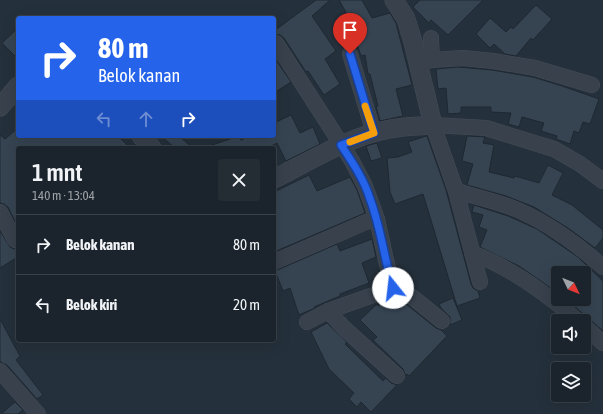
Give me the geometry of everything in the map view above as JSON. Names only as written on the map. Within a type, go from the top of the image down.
[{"type":"street","points":[[398,2],[406,19],[413,42],[425,61]]},
{"type":"street","points":[[431,38],[425,61],[433,125],[456,191],[480,282]]},
{"type":"street","points":[[276,43],[341,145],[365,186],[377,219],[393,288]]},
{"type":"street","points":[[350,54],[374,133]]},
{"type":"street","points":[[425,61],[463,58],[535,68],[592,85]]},
{"type":"street","points":[[0,107],[16,88]]},
{"type":"street","points":[[276,178],[341,145],[374,133],[389,129],[433,125],[486,128],[554,149],[580,164],[603,181]]},
{"type":"street","points":[[143,138],[150,146]]},
{"type":"street","points":[[456,191],[518,210],[548,225],[580,247],[603,267]]},
{"type":"street","points":[[0,212],[15,240]]},
{"type":"street","points":[[276,261],[366,222],[377,219]]},
{"type":"street","points":[[472,253],[492,260],[514,273],[541,290],[570,314]]},
{"type":"street","points":[[307,322],[328,311],[393,288],[411,296],[442,321]]},
{"type":"street","points":[[328,311],[344,328],[397,376]]},
{"type":"street","points":[[591,332],[603,343]]},
{"type":"street","points":[[0,370],[38,414]]},
{"type":"building","points":[[316,0],[330,0],[312,16],[336,51],[325,59],[340,84],[324,95],[308,71],[306,72],[284,38],[276,34],[276,30]]},
{"type":"building","points":[[339,0],[362,0],[372,18],[390,13],[396,23],[412,85],[396,89],[403,116],[380,121],[376,106],[378,106],[370,74],[368,74],[365,55],[361,56],[354,35],[358,34]]},
{"type":"building","points":[[420,0],[483,0],[448,35],[431,20],[429,23],[413,7]]},
{"type":"building","points":[[536,5],[552,19],[533,40],[531,38],[516,56],[505,54],[494,44],[490,48],[476,34],[490,18],[506,32],[511,27],[513,29]]},
{"type":"building","points":[[16,30],[16,57],[2,43]]},
{"type":"building","points":[[276,60],[291,82],[276,92]]},
{"type":"building","points":[[458,67],[492,70],[533,77],[599,99],[590,124],[583,122],[579,133],[574,131],[570,144],[556,139],[557,136],[541,131],[544,123],[522,117],[519,127],[508,124],[511,113],[491,112],[491,107],[461,107],[461,113],[448,114],[446,88],[438,89],[436,69]]},
{"type":"building","points":[[291,115],[300,133],[313,127],[320,144],[286,161],[277,143],[271,146],[209,146],[233,138],[240,138],[241,140],[246,138],[276,138],[276,122]]},
{"type":"building","points":[[16,130],[16,138],[120,138],[128,146],[16,146],[16,223],[8,207],[0,203],[0,135],[5,139]]},
{"type":"building","points":[[426,136],[446,190],[471,284],[473,288],[478,291],[480,298],[457,306],[423,194],[395,204],[390,192],[387,158],[398,157],[412,152],[408,142]]},
{"type":"building","points":[[467,136],[485,137],[483,143],[494,145],[489,172],[514,178],[515,176],[539,183],[548,165],[563,173],[552,195],[572,205],[603,230],[603,238],[595,248],[568,228],[534,207],[506,196],[467,185],[473,164],[462,161]]},
{"type":"building","points":[[163,138],[181,138],[191,146],[173,146]]},
{"type":"building","points":[[377,143],[382,158],[371,161],[366,146]]},
{"type":"building","points":[[309,175],[317,191],[350,177],[357,190],[365,213],[276,251],[276,191]]},
{"type":"building","points":[[474,205],[508,216],[537,229],[578,257],[587,266],[551,266],[551,288],[519,266],[480,247],[487,230],[479,227],[483,215],[472,212]]},
{"type":"building","points":[[0,231],[10,247],[16,248],[16,258],[0,268]]},
{"type":"building","points":[[372,239],[376,257],[362,263],[369,283],[340,294],[340,296],[299,315],[290,288],[283,291],[276,271],[337,244],[340,251]]},
{"type":"building","points":[[591,269],[603,281],[603,331],[591,321],[591,314],[583,314],[574,306],[591,306]]},
{"type":"building","points":[[393,298],[406,304],[447,336],[409,376],[407,374],[406,376],[403,369],[373,340],[377,337],[360,320],[377,304],[378,306],[382,301]]},
{"type":"building","points":[[453,298],[462,320],[450,325],[450,317],[439,304]]},
{"type":"building","points":[[0,319],[20,356],[16,360],[43,395],[37,399],[7,365],[0,362]]},
{"type":"building","points":[[327,323],[347,342],[345,344],[383,381],[386,378],[391,383],[397,385],[371,412],[361,402],[357,407],[349,399],[354,393],[329,369],[311,332]]},
{"type":"building","points":[[15,402],[23,410],[18,414],[1,414]]},
{"type":"slow traffic","points":[[350,142],[374,133],[365,106]]},
{"type":"route","points":[[350,54],[374,133],[341,145],[359,174],[370,199],[377,219],[393,288]]}]
